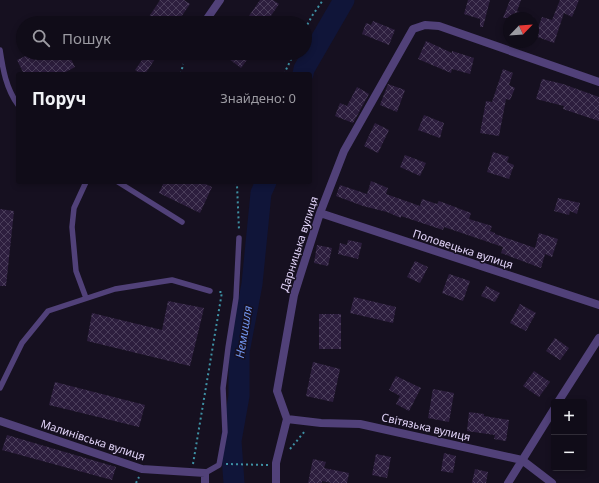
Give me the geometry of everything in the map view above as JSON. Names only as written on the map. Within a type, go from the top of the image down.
[{"type":"street","points":[[209,16],[220,0]]},
{"type":"street","name":"Дарницька вулиця","points":[[287,419],[276,391],[294,295],[320,213],[344,150],[413,29],[425,25],[439,26],[599,82]]},
{"type":"street","name":"Половецька вулиця","points":[[320,213],[599,305]]},
{"type":"street","points":[[560,399],[598,344]]},
{"type":"street","points":[[508,483],[551,414]]},
{"type":"street","points":[[276,483],[276,463],[287,419]]},
{"type":"street","name":"Світязька вулиця","points":[[287,419],[321,423],[360,424],[522,460],[552,483]]},
{"type":"street","name":"Малинівська вулиця","points":[[0,421],[142,469],[205,473]]},
{"type":"street","points":[[205,473],[205,483]]},
{"type":"lane","points":[[0,50],[5,78],[16,102]]},
{"type":"lane","points":[[85,184],[74,208],[72,227],[76,271],[86,298]]},
{"type":"lane","points":[[121,184],[182,222]]},
{"type":"lane","points":[[205,473],[219,465],[225,432],[223,388],[236,298],[239,238]]},
{"type":"lane","points":[[0,388],[22,343],[48,311],[115,289],[172,280],[210,291]]},
{"type":"path","points":[[312,16],[323,0]]},
{"type":"path","points":[[285,72],[291,60]]},
{"type":"path","points":[[236,184],[239,238]]},
{"type":"path","points":[[192,473],[222,292],[210,291]]},
{"type":"path","points":[[276,463],[307,429]]},
{"type":"path","points":[[232,464],[265,465]]},
{"type":"building","points":[[160,0],[184,0],[190,4],[182,16],[150,16]]},
{"type":"building","points":[[260,0],[273,0],[279,4],[271,16],[249,16]]},
{"type":"building","points":[[468,0],[490,0],[483,27],[480,27],[480,19],[464,14]]},
{"type":"building","points":[[510,0],[521,0],[517,11],[520,12],[505,12]]},
{"type":"building","points":[[560,0],[579,0],[572,17],[564,13],[554,43],[539,37],[539,25],[542,17],[552,20]]},
{"type":"building","points":[[373,21],[395,30],[389,45],[362,34],[366,23],[371,25]]},
{"type":"building","points":[[426,41],[452,53],[452,51],[474,58],[470,74],[452,69],[451,73],[418,59]]},
{"type":"building","points":[[17,60],[72,60],[75,67],[66,72],[23,72]]},
{"type":"building","points":[[142,60],[154,60],[146,72],[138,72],[135,70]]},
{"type":"building","points":[[230,60],[247,60],[241,68]]},
{"type":"building","points":[[503,69],[513,73],[509,85],[515,88],[510,100],[506,99],[499,136],[480,133],[486,101],[492,102]]},
{"type":"building","points":[[542,79],[563,84],[599,97],[599,121],[563,109],[564,106],[536,99]]},
{"type":"building","points":[[388,84],[405,90],[397,112],[380,105]]},
{"type":"building","points":[[357,87],[369,94],[353,123],[335,116],[340,103],[347,106]]},
{"type":"building","points":[[424,115],[444,123],[440,138],[418,130]]},
{"type":"building","points":[[375,123],[389,130],[378,153],[364,146]]},
{"type":"building","points":[[493,152],[509,157],[507,162],[514,165],[509,179],[487,172]]},
{"type":"building","points":[[405,155],[426,163],[420,176],[400,167]]},
{"type":"building","points":[[371,181],[388,188],[386,194],[420,206],[422,199],[437,204],[439,201],[471,213],[469,219],[492,226],[490,231],[495,234],[535,248],[539,233],[558,239],[552,257],[545,254],[541,268],[501,253],[503,247],[444,227],[443,230],[401,216],[401,218],[336,196],[340,185],[367,194]]},
{"type":"building","points":[[163,184],[205,184],[212,187],[200,213],[159,193]]},
{"type":"building","points":[[558,198],[580,203],[577,214],[570,211],[569,215],[554,211]]},
{"type":"building","points":[[0,209],[14,211],[6,286],[0,286]]},
{"type":"building","points":[[348,240],[362,243],[358,259],[338,254],[340,243],[347,245]]},
{"type":"building","points":[[317,245],[332,248],[328,266],[314,263]]},
{"type":"building","points":[[415,261],[428,267],[420,283],[407,277]]},
{"type":"building","points":[[449,274],[470,281],[463,301],[442,293]]},
{"type":"building","points":[[486,286],[500,293],[495,302],[481,296]]},
{"type":"building","points":[[354,297],[396,307],[393,323],[350,313]]},
{"type":"building","points":[[168,301],[204,308],[190,366],[87,341],[92,313],[162,330]]},
{"type":"building","points":[[520,304],[536,313],[526,331],[510,323]]},
{"type":"building","points":[[319,314],[341,314],[341,349],[319,349]]},
{"type":"building","points":[[555,338],[569,348],[560,360],[546,351]]},
{"type":"building","points":[[313,362],[340,369],[333,402],[306,396]]},
{"type":"building","points":[[534,371],[550,382],[539,397],[523,386]]},
{"type":"building","points":[[396,376],[421,388],[409,411],[396,404],[400,396],[389,390]]},
{"type":"building","points":[[55,382],[145,405],[139,427],[49,405]]},
{"type":"building","points":[[433,389],[454,393],[449,422],[428,418]]},
{"type":"building","points":[[469,412],[509,420],[506,441],[494,439],[495,435],[467,431]]},
{"type":"building","points":[[7,435],[116,467],[112,480],[2,450]]},
{"type":"building","points":[[444,453],[456,456],[453,473],[441,471]]},
{"type":"building","points":[[376,454],[391,457],[387,478],[372,475]]},
{"type":"building","points":[[313,459],[326,462],[324,468],[349,473],[347,483],[322,481],[322,483],[308,483]]},
{"type":"building","points":[[475,469],[488,472],[486,483],[472,483]]},
{"type":"waterway","name":"Немишля","points":[[312,55],[344,0]]},
{"type":"waterway","name":"Немишля","points":[[303,72],[309,60]]},
{"type":"waterway","name":"Немишля","points":[[234,483],[231,441],[239,396],[239,352],[252,284],[261,193],[265,184]]}]
